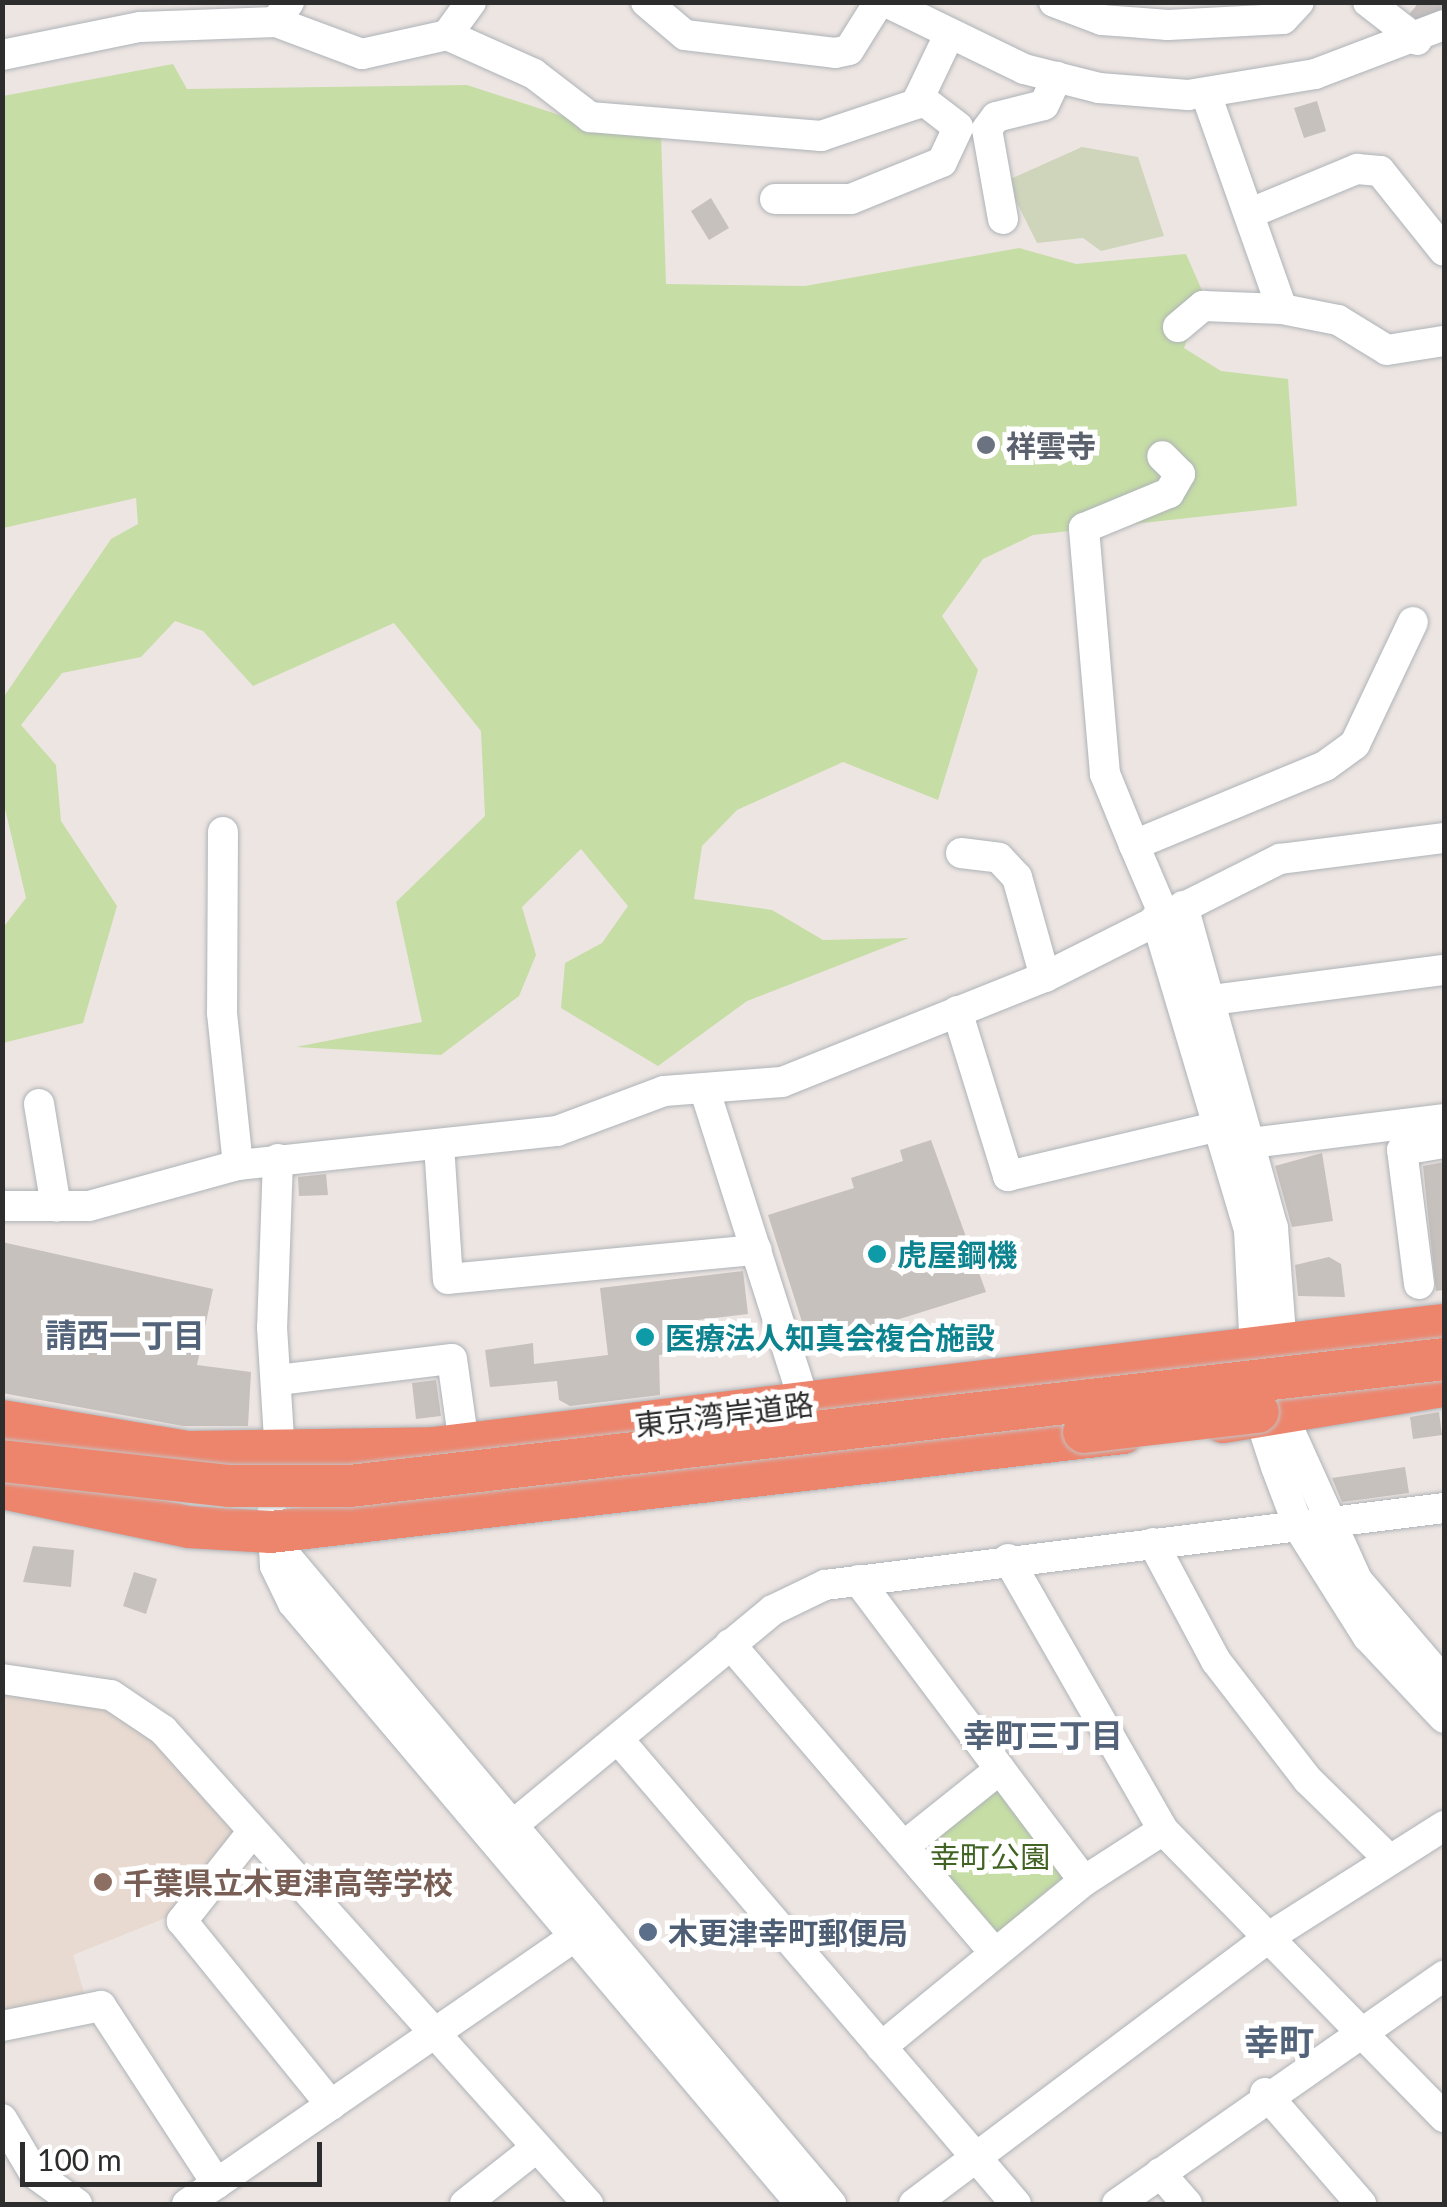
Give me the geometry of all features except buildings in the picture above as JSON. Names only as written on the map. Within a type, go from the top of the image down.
[{"type":"highway","name":"東京湾岸道路","points":[[2,1420],[187,1452],[286,1454],[464,1444],[1444,1325]]},
{"type":"highway","name":"東京湾岸道路","points":[[2,1460],[173,1481],[435,1479],[1444,1359]]},
{"type":"highway","points":[[2,1488],[189,1527],[270,1532],[1271,1411],[1444,1386]]},
{"type":"highway","points":[[173,1481],[229,1503],[406,1507],[1271,1411]]},
{"type":"street","points":[[447,35],[471,2]]},
{"type":"street","points":[[646,2],[686,36],[834,53],[849,50],[882,2],[948,37],[1057,78],[1206,94],[1315,74],[1417,40],[1444,25]]},
{"type":"street","points":[[1054,2],[1102,20],[1223,12],[1283,18],[1298,2]]},
{"type":"street","points":[[1368,2],[1417,40]]},
{"type":"street","points":[[2,55],[140,27],[283,12],[362,54],[447,35],[534,74],[590,117],[821,136],[919,97],[948,37]]},
{"type":"street","points":[[1003,220],[988,129],[996,117],[1044,106],[1057,78]]},
{"type":"street","points":[[1206,94],[1253,212],[1282,309]]},
{"type":"street","points":[[775,199],[850,199],[942,162],[958,127],[919,97]]},
{"type":"street","points":[[1253,212],[1357,169],[1380,171],[1444,251]]},
{"type":"street","points":[[1178,326],[1203,306],[1282,309],[1338,320],[1387,350],[1444,342]]},
{"type":"street","points":[[1162,456],[1180,474],[1169,493],[1084,528],[1104,774],[1134,844],[1212,1000],[1251,1143],[1273,1228],[1268,1348],[1271,1411],[1313,1525],[1368,1636],[1444,1718]]},
{"type":"street","points":[[1134,844],[1324,766],[1355,744],[1413,622]]},
{"type":"street","points":[[223,832],[223,1031],[238,1165]]},
{"type":"street","points":[[2,1206],[56,1206],[140,1197],[238,1165],[278,1159],[558,1131],[664,1092],[706,1094],[782,1082],[1045,977],[1280,859],[1444,838]]},
{"type":"street","points":[[961,853],[998,858],[1017,877],[1045,977]]},
{"type":"street","points":[[1168,913],[1215,1127],[1249,1230],[1268,1348]]},
{"type":"street","points":[[1212,1000],[1444,970]]},
{"type":"street","points":[[958,1011],[1008,1176],[1215,1127]]},
{"type":"street","points":[[706,1094],[805,1405]]},
{"type":"street","points":[[39,1104],[56,1206]]},
{"type":"street","points":[[1251,1143],[1444,1119]]},
{"type":"street","points":[[1419,1284],[1402,1150],[1444,1143]]},
{"type":"street","points":[[439,1145],[448,1279],[757,1250]]},
{"type":"street","points":[[278,1159],[278,1380],[286,1454],[270,1532],[294,1602],[583,1931],[832,2204]]},
{"type":"street","points":[[278,1380],[452,1359],[464,1444]]},
{"type":"street","points":[[514,1824],[730,1644],[798,1596],[858,1580],[1008,1559],[1444,1508]]},
{"type":"street","points":[[1313,1525],[1441,1673]]},
{"type":"street","points":[[270,1532],[514,1824],[583,1931],[801,2204]]},
{"type":"street","points":[[1153,1543],[1216,1662],[1308,1780],[1390,1859]]},
{"type":"street","points":[[1008,1559],[1164,1830],[1444,2116]]},
{"type":"street","points":[[858,1580],[1084,1881]]},
{"type":"street","points":[[730,1644],[994,1952]]},
{"type":"street","points":[[2,1679],[110,1695],[163,1730],[433,2037],[588,2204]]},
{"type":"street","points":[[618,1738],[1016,2204]]},
{"type":"street","points":[[904,1846],[1000,1769]]},
{"type":"street","points":[[914,2204],[971,2153],[1269,1937],[1444,1826]]},
{"type":"street","points":[[881,2047],[1084,1881],[1164,1830]]},
{"type":"street","points":[[252,1831],[182,1921],[332,2105]]},
{"type":"street","points":[[187,2204],[583,1931]]},
{"type":"street","points":[[1118,2204],[1265,2093],[1444,1976]]},
{"type":"street","points":[[2,2026],[100,2006],[217,2184]]},
{"type":"street","points":[[1265,2093],[1361,2204]]},
{"type":"street","points":[[2,2119],[34,2173],[77,2204]]},
{"type":"street","points":[[466,2204],[536,2148]]},
{"type":"street","points":[[1160,2172],[1187,2204]]},
{"type":"shaded area","name":"千葉県立木更津高等学校","points":[[3,1684],[76,1694],[141,1723],[239,1827],[173,1915],[73,1955],[86,1999],[3,2013]]},
{"type":"green space","points":[[173,64],[187,89],[467,85],[587,124],[661,135],[666,284],[805,286],[1019,248],[1076,264],[1186,254],[1204,295],[1184,348],[1221,371],[1288,379],[1297,506],[1033,535],[983,559],[942,616],[978,670],[938,800],[843,762],[737,810],[702,846],[694,899],[772,910],[823,940],[909,938],[747,1001],[658,1066],[561,1008],[565,963],[602,943],[628,906],[581,849],[522,907],[536,955],[519,996],[441,1055],[296,1047],[422,1022],[396,902],[485,816],[481,731],[394,623],[253,686],[203,631],[175,621],[141,657],[62,673],[21,725],[56,765],[61,821],[117,906],[83,1023],[3,1043],[2,929],[26,898],[3,800],[3,698],[111,539],[138,524],[136,498],[3,528],[3,96]]},
{"type":"green space","points":[[1082,147],[1138,157],[1164,236],[1101,251],[1083,238],[1037,243],[1006,181]]},
{"type":"green space","name":"幸町公園","points":[[992,1783],[1067,1874],[997,1933],[918,1847]]},
{"type":"tunnel","points":[[1419,2],[1444,22]]},
{"type":"place","name":"祥雲寺","points":[[986,445]]},
{"type":"place","name":"虎屋鋼機","points":[[877,1254]]},
{"type":"place","name":"医療法人知真会複合施設","points":[[645,1337]]},
{"type":"place","name":"千葉県立木更津高等学校","points":[[103,1882]]},
{"type":"place","name":"木更津幸町郵便局","points":[[648,1932]]},
{"type":"district","name":"請西一丁目","points":[[125,1335]]},
{"type":"district","name":"幸町三丁目","points":[[1043,1735]]},
{"type":"district","name":"幸町","points":[[1279,2041]]}]
